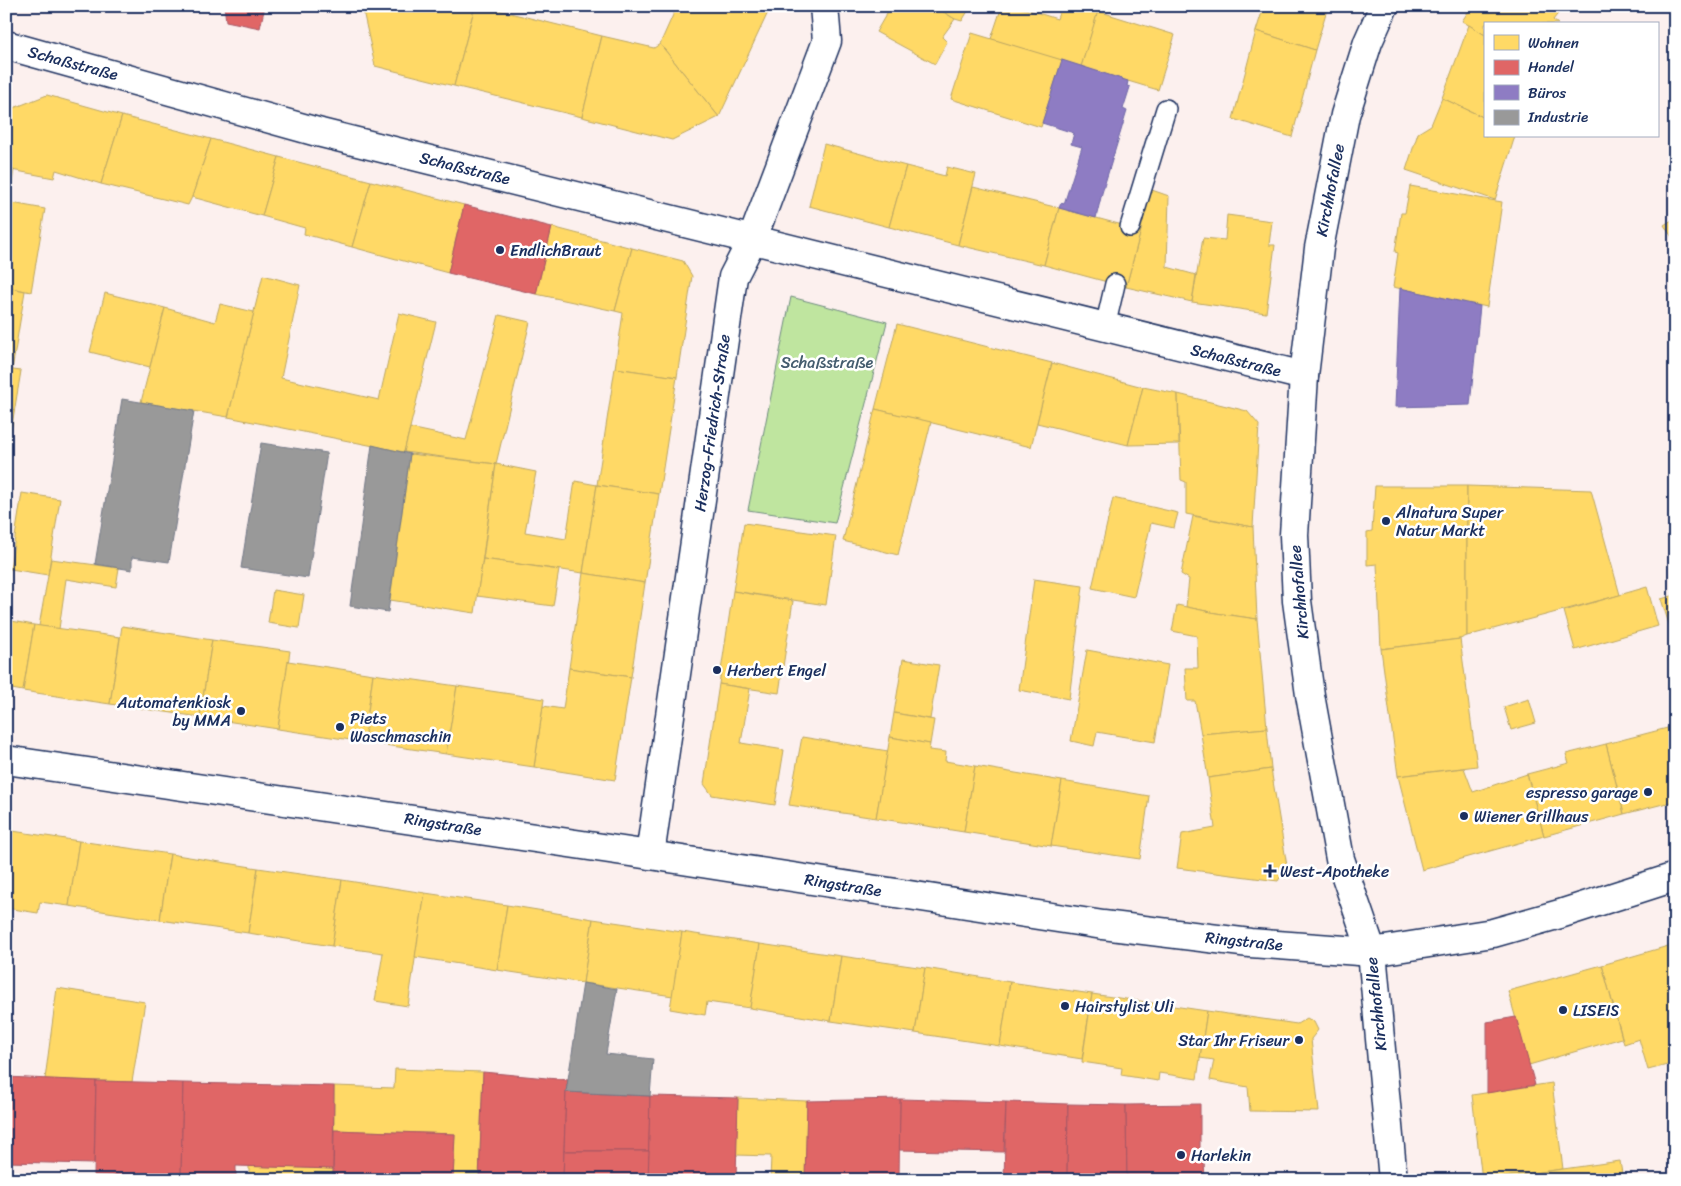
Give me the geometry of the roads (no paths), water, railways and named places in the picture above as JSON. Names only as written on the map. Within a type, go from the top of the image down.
[{"type":"street","name":"Herzog-Friedrich-Straße","points":[[650,855],[733,277],[752,240],[827,41],[824,6]]},
{"type":"street","name":"Kirchhofallee","points":[[1384,6],[1368,42],[1345,115],[1319,248],[1304,376],[1294,536],[1296,601],[1310,695],[1340,859],[1372,952],[1393,1180]]},
{"type":"street","name":"Schaßstraße","points":[[6,45],[321,133],[1304,376]]},
{"type":"street","name":"Ringstraße","points":[[6,760],[65,767],[1103,925],[1250,943],[1372,952],[1493,933],[1560,914],[1675,877]]},
{"type":"lane","points":[[1130,227],[1166,109]]},
{"type":"lane","points":[[1105,327],[1115,284]]},
{"type":"place","name":"EndlichBraut","points":[[500,250]]},
{"type":"place","name":"Alnatura Super Natur Markt","points":[[1386,521]]},
{"type":"place","name":"Herbert Engel","points":[[717,670]]},
{"type":"place","name":"Automatenkiosk by MMA","points":[[241,711]]},
{"type":"place","name":"Piets Waschmaschin","points":[[340,727]]},
{"type":"place","name":"espresso garage","points":[[1648,792]]},
{"type":"place","name":"Wiener Grillhaus","points":[[1464,816]]},
{"type":"place","name":"West-Apotheke","points":[[1270,871]]},
{"type":"place","name":"Hairstylist Uli","points":[[1065,1006]]},
{"type":"place","name":"LISEIS","points":[[1563,1010]]},
{"type":"place","name":"Star Ihr Friseur","points":[[1299,1040]]},
{"type":"place","name":"Harlekin","points":[[1181,1155]]}]
